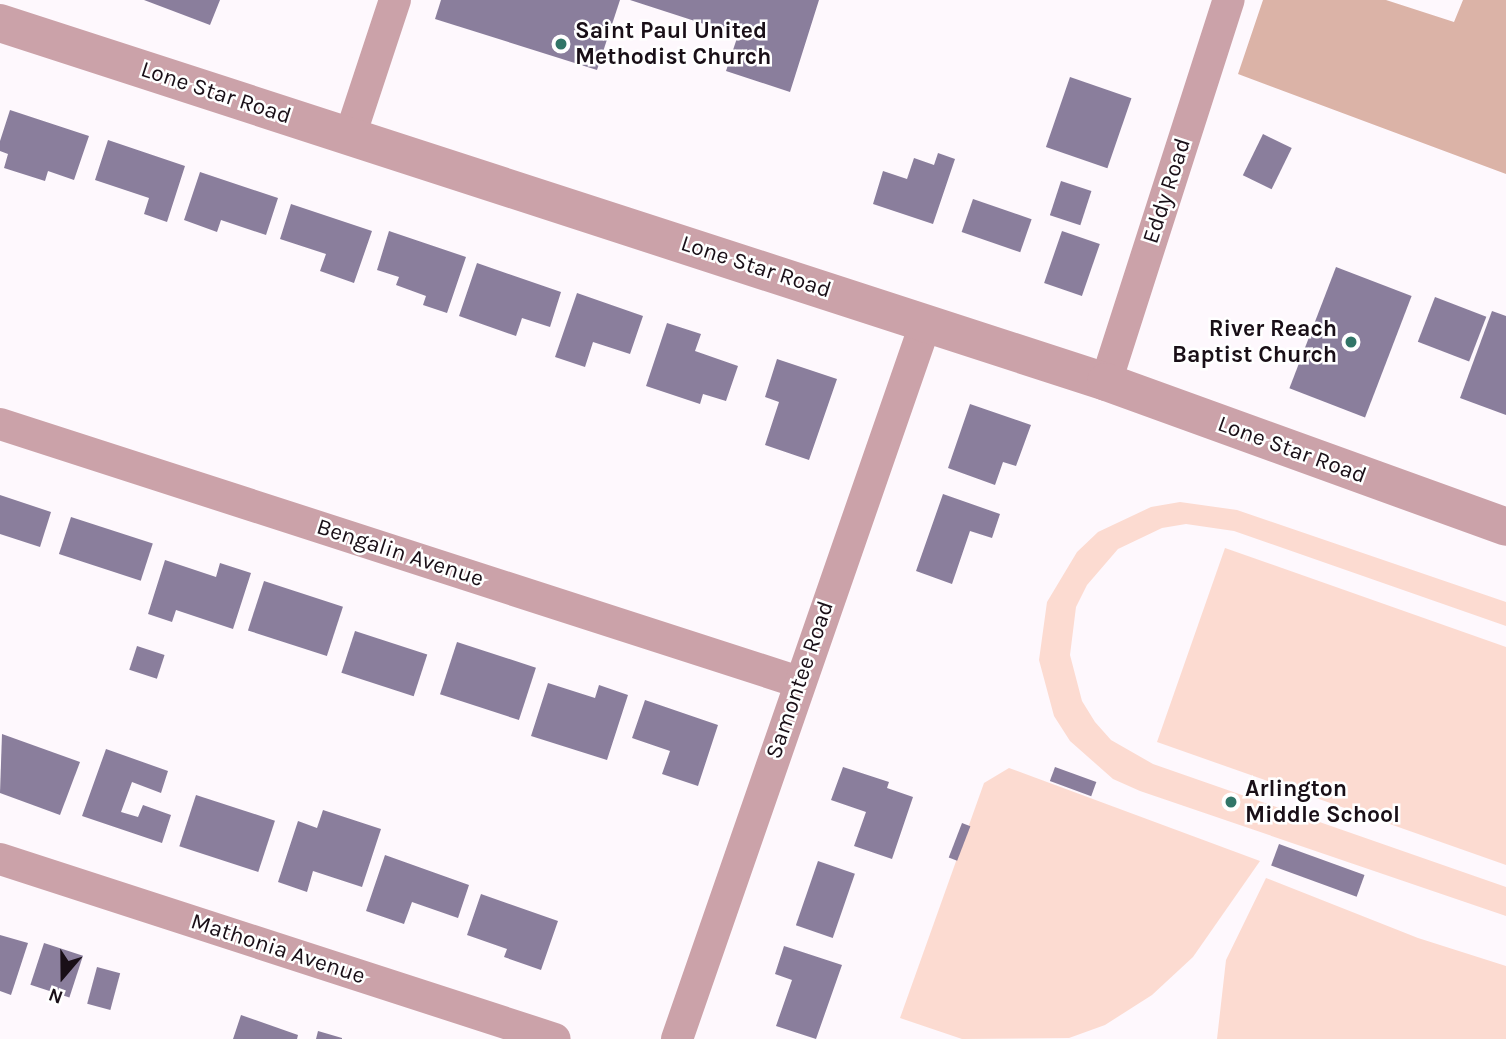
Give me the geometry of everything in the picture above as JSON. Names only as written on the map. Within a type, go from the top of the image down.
[{"type":"street","points":[[350,136],[395,0]]},
{"type":"street","name":"Eddy Road","points":[[1107,382],[1229,0]]},
{"type":"street","name":"Lone Star Road","points":[[0,23],[1107,382],[1506,527]]},
{"type":"street","name":"Samontee Road","points":[[677,1039],[926,322]]},
{"type":"street","name":"Bengalin Avenue","points":[[0,424],[799,682]]},
{"type":"street","name":"Mathonia Avenue","points":[[0,859],[555,1039]]},
{"type":"shaded area","points":[[1263,0],[1386,0],[1454,22],[1463,0],[1506,0],[1506,174],[1238,74]]},
{"type":"shaded area","points":[[1180,502],[1237,510],[1506,602],[1506,626],[1234,531],[1186,524],[1162,528],[1118,549],[1087,585],[1076,607],[1070,655],[1082,701],[1095,722],[1111,740],[1153,764],[1506,887],[1506,916],[1140,791],[1113,779],[1070,741],[1054,716],[1039,660],[1047,602],[1077,552],[1098,532],[1151,507]]},
{"type":"shaded area","points":[[1225,548],[1506,647],[1506,865],[1157,742]]},
{"type":"shaded area","points":[[1009,768],[1260,861],[1193,957],[1152,995],[1105,1025],[1069,1038],[962,1039],[900,1018],[984,783]]},
{"type":"shaded area","points":[[1266,878],[1418,938],[1506,966],[1506,1039],[1217,1039],[1226,960]]},
{"type":"building","points":[[144,0],[220,0],[210,25]]},
{"type":"building","name":"Saint Paul United Methodist Church","points":[[441,0],[620,0],[597,70],[435,19]]},
{"type":"building","name":"Saint Paul United Methodist Church","points":[[630,0],[819,0],[790,92],[726,71],[738,35]]},
{"type":"building","points":[[1070,77],[1131,98],[1107,168],[1046,147]]},
{"type":"building","points":[[10,110],[89,136],[74,180],[48,171],[45,181],[4,168],[8,154],[0,151],[0,141]]},
{"type":"building","points":[[1263,134],[1292,148],[1272,189],[1243,175]]},
{"type":"building","points":[[108,140],[185,166],[167,222],[144,214],[149,198],[95,180]]},
{"type":"building","points":[[938,153],[955,159],[933,224],[873,204],[883,171],[907,179],[914,158],[934,165]]},
{"type":"building","points":[[200,172],[278,198],[266,235],[221,220],[217,232],[184,220]]},
{"type":"building","points":[[1061,181],[1091,191],[1080,225],[1050,215]]},
{"type":"building","points":[[973,199],[1032,219],[1020,252],[962,232]]},
{"type":"building","points":[[291,204],[372,231],[354,283],[320,271],[326,254],[280,239]]},
{"type":"building","points":[[389,231],[466,257],[447,313],[423,305],[426,296],[396,285],[399,277],[377,270]]},
{"type":"building","points":[[1062,231],[1100,244],[1082,296],[1044,283]]},
{"type":"building","points":[[477,263],[561,292],[550,327],[522,318],[516,336],[459,316]]},
{"type":"building","name":"River Reach Baptist Church","points":[[1336,267],[1412,296],[1365,417],[1289,388]]},
{"type":"building","points":[[577,293],[643,316],[630,354],[593,342],[585,367],[555,357]]},
{"type":"building","points":[[1435,297],[1486,317],[1469,362],[1418,342]]},
{"type":"building","points":[[1492,311],[1506,316],[1506,415],[1460,398]]},
{"type":"building","points":[[667,323],[701,334],[695,351],[738,366],[726,401],[703,394],[700,404],[646,386]]},
{"type":"building","points":[[777,359],[837,379],[809,460],[765,445],[779,402],[765,397]]},
{"type":"building","points":[[970,404],[1031,425],[1016,466],[1003,462],[995,485],[948,468]]},
{"type":"building","points":[[943,494],[1000,514],[992,538],[970,531],[952,584],[916,571]]},
{"type":"building","points":[[0,495],[51,512],[40,547],[0,534]]},
{"type":"building","points":[[71,517],[153,544],[141,581],[59,554]]},
{"type":"building","points":[[165,560],[216,577],[220,563],[251,573],[233,629],[176,610],[172,622],[148,614]]},
{"type":"building","points":[[264,581],[343,607],[327,656],[248,630]]},
{"type":"building","points":[[355,631],[427,654],[414,696],[341,673]]},
{"type":"building","points":[[457,642],[536,668],[519,720],[440,694]]},
{"type":"building","points":[[137,646],[165,655],[157,679],[129,670]]},
{"type":"building","points":[[548,683],[595,698],[599,685],[628,695],[607,760],[531,736]]},
{"type":"building","points":[[645,700],[718,725],[698,786],[662,774],[670,751],[632,738]]},
{"type":"building","points":[[2,734],[80,762],[60,815],[0,793]]},
{"type":"building","points":[[106,749],[168,771],[161,793],[132,782],[121,812],[138,817],[143,805],[171,815],[162,843],[82,816]]},
{"type":"building","points":[[843,767],[889,782],[887,788],[913,797],[892,859],[854,846],[866,812],[831,800]]},
{"type":"building","points":[[1055,767],[1096,782],[1091,796],[1050,781]]},
{"type":"building","points":[[196,795],[275,821],[258,872],[179,846]]},
{"type":"building","points":[[323,810],[381,829],[362,887],[313,871],[307,892],[278,882],[298,821],[317,828]]},
{"type":"building","points":[[962,823],[970,826],[957,861],[949,858]]},
{"type":"building","points":[[1279,844],[1365,875],[1357,897],[1271,866]]},
{"type":"building","points":[[385,855],[469,885],[458,918],[412,902],[404,924],[366,911]]},
{"type":"building","points":[[818,861],[855,874],[833,938],[796,925]]},
{"type":"building","points":[[481,894],[558,921],[541,970],[504,957],[507,949],[467,935]]},
{"type":"building","points":[[0,935],[28,943],[11,995],[0,991]]},
{"type":"building","points":[[44,943],[83,956],[69,998],[30,985]]},
{"type":"building","points":[[784,946],[842,965],[816,1039],[776,1026],[792,980],[775,974]]},
{"type":"building","points":[[97,967],[120,973],[110,1010],[87,1004]]},
{"type":"building","points":[[241,1015],[298,1035],[297,1039],[233,1039]]},
{"type":"building","points":[[318,1031],[342,1038],[342,1039],[316,1039]]},
{"type":"place","name":"Saint Paul United Methodist Church","points":[[561,44]]},
{"type":"place","name":"River Reach Baptist Church","points":[[1351,342]]},
{"type":"place","name":"Arlington Middle School","points":[[1231,802]]}]
